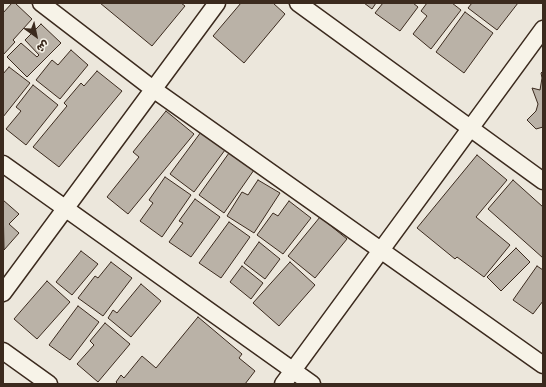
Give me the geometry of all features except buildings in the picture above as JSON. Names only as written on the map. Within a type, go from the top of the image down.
[{"type":"street","points":[[41,3],[153,89],[543,365]]},
{"type":"street","points":[[3,293],[217,3]]},
{"type":"street","points":[[298,3],[543,181]]},
{"type":"street","points":[[283,384],[543,29]]},
{"type":"street","points":[[3,164],[312,384]]},
{"type":"street","points":[[3,350],[49,384]]}]
